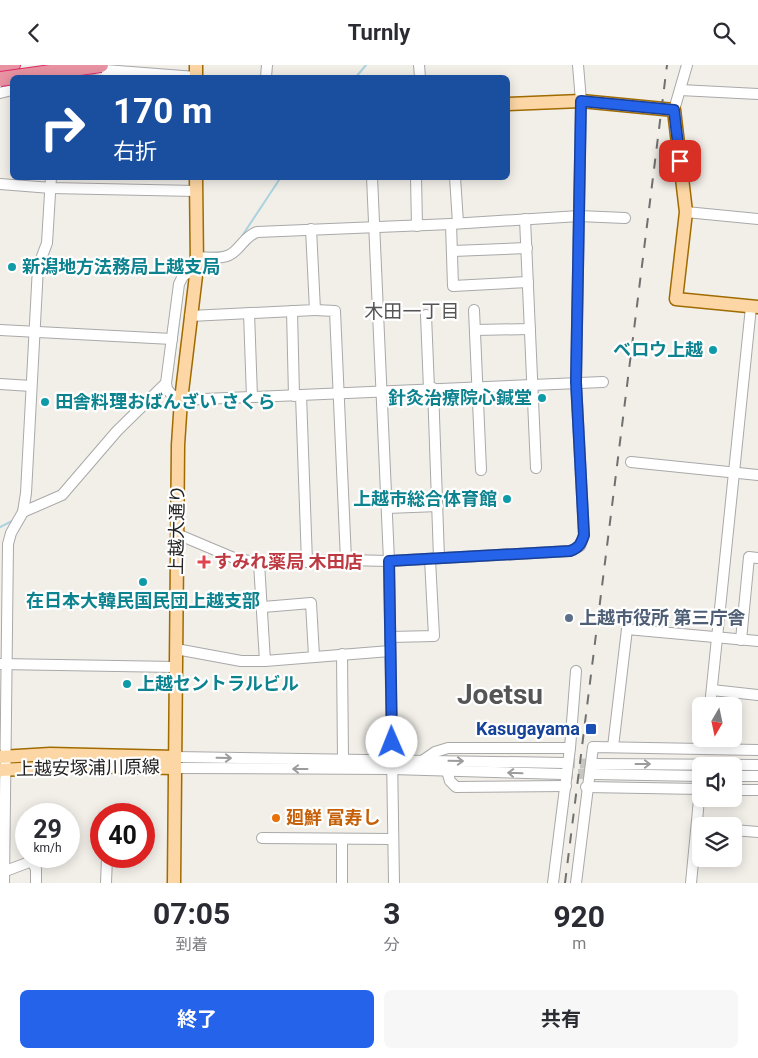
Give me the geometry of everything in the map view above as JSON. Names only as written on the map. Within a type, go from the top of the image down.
[{"type":"highway","points":[[0,67],[13,65]]},
{"type":"highway","points":[[29,75],[101,65]]},
{"type":"main road","points":[[510,104],[581,101],[674,110],[686,213],[676,299],[754,307]]},
{"type":"main road","name":"上越大通り","points":[[174,883],[175,667],[180,400],[196,262],[196,180]]},
{"type":"main road","name":"上越安塚浦川原線","points":[[3,757],[50,754],[175,762]]},
{"type":"main road","name":"上越安塚浦川原線","points":[[3,770],[175,762]]},
{"type":"street","points":[[53,65],[128,75]]},
{"type":"street","points":[[177,534],[234,558],[259,563],[435,559],[570,551],[580,547],[584,535],[576,382],[581,101],[578,65]]},
{"type":"street","points":[[674,110],[688,65]]},
{"type":"street","points":[[680,90],[758,94]]},
{"type":"street","points":[[4,883],[4,664],[8,544],[11,533],[23,512],[38,267],[47,243],[51,180]]},
{"type":"street","points":[[372,180],[383,391],[389,561],[394,883]]},
{"type":"street","points":[[416,180],[417,226]]},
{"type":"street","points":[[455,180],[453,286],[528,282]]},
{"type":"street","points":[[0,184],[50,188],[196,191]]},
{"type":"street","points":[[686,213],[758,219]]},
{"type":"street","points":[[603,382],[180,400],[166,388],[179,284],[183,276],[196,262],[231,255],[250,235],[257,232],[374,226],[417,226],[579,216],[624,218]]},
{"type":"street","points":[[525,219],[536,468]]},
{"type":"street","points":[[311,229],[314,310]]},
{"type":"street","points":[[453,251],[527,248]]},
{"type":"street","points":[[711,697],[734,473],[754,307]]},
{"type":"street","points":[[190,316],[314,310],[335,311],[346,560]]},
{"type":"street","points":[[474,310],[481,470]]},
{"type":"street","points":[[292,311],[307,562]]},
{"type":"street","points":[[249,313],[252,397]]},
{"type":"street","points":[[390,637],[434,636],[438,505],[426,315]]},
{"type":"street","points":[[475,330],[530,329]]},
{"type":"street","points":[[0,330],[172,339]]},
{"type":"street","points":[[23,512],[62,495],[118,431],[166,383]]},
{"type":"street","points":[[0,384],[31,386]]},
{"type":"street","points":[[631,462],[758,475]]},
{"type":"street","points":[[387,508],[438,505]]},
{"type":"street","points":[[741,639],[750,557],[758,558]]},
{"type":"street","points":[[259,563],[265,661]]},
{"type":"street","points":[[263,607],[311,603],[314,656]]},
{"type":"street","points":[[613,747],[627,629],[758,641]]},
{"type":"street","points":[[176,649],[241,661],[265,661],[390,651]]},
{"type":"street","points":[[342,654],[343,760]]},
{"type":"street","points":[[4,664],[175,667]]},
{"type":"street","points":[[553,883],[566,786],[576,671]]},
{"type":"street","points":[[712,690],[758,695]]},
{"type":"street","points":[[576,883],[586,787],[593,747],[692,744]]},
{"type":"street","points":[[732,747],[758,750]]},
{"type":"street","points":[[422,761],[435,752],[448,748],[570,748]]},
{"type":"street","points":[[175,762],[343,760],[447,771],[563,774]]},
{"type":"street","points":[[175,762],[392,765],[422,761],[565,763]]},
{"type":"street","points":[[742,765],[758,765]]},
{"type":"street","points":[[692,767],[593,769],[692,774]]},
{"type":"street","points":[[447,771],[450,781],[456,787],[566,786]]},
{"type":"street","points":[[742,776],[758,776]]},
{"type":"street","points":[[586,787],[692,789]]},
{"type":"street","points":[[742,790],[758,790]]},
{"type":"street","points":[[742,830],[758,832]]},
{"type":"street","points":[[262,838],[392,839]]},
{"type":"street","points":[[342,839],[342,883]]},
{"type":"street","points":[[3,872],[32,861],[36,869],[36,883]]},
{"type":"street","points":[[691,883],[694,867]]},
{"type":"street","points":[[106,883],[107,868]]},
{"type":"waterway","points":[[358,75],[366,65]]},
{"type":"waterway","points":[[242,236],[279,180]]},
{"type":"waterway","points":[[205,253],[225,252]]},
{"type":"waterway","points":[[171,382],[181,306]]},
{"type":"waterway","points":[[0,527],[14,520]]},
{"type":"tunnel","points":[[565,763],[594,764]]},
{"type":"tunnel","points":[[563,774],[592,774]]},
{"type":"railway","points":[[565,883],[667,65]]},
{"type":"place","name":"新潟地方法務局上越支局","points":[[12,267]]},
{"type":"place","name":"ベロウ上越","points":[[713,350]]},
{"type":"place","name":"針灸治療院心鍼堂","points":[[542,398]]},
{"type":"place","name":"田舎料理おばんざい さくら","points":[[45,402]]},
{"type":"place","name":"上越市総合体育館","points":[[507,499]]},
{"type":"place","name":"すみれ薬局 木田店","points":[[204,562]]},
{"type":"place","name":"在日本大韓民国民団上越支部","points":[[143,582]]},
{"type":"place","name":"上越市役所 第三庁舎","points":[[569,618]]},
{"type":"place","name":"上越セントラルビル","points":[[127,684]]},
{"type":"place","name":"Kasugayama","points":[[591,729]]},
{"type":"place","name":"廻鮮 富寿し","points":[[276,818]]},
{"type":"district","name":"木田一丁目","points":[[412,311]]},
{"type":"district","name":"Joetsu","points":[[500,694]]},
{"type":"route","points":[[392,742],[389,561],[570,551],[580,547],[584,535],[576,382],[581,101],[662,107],[674,110],[680,161]]}]
